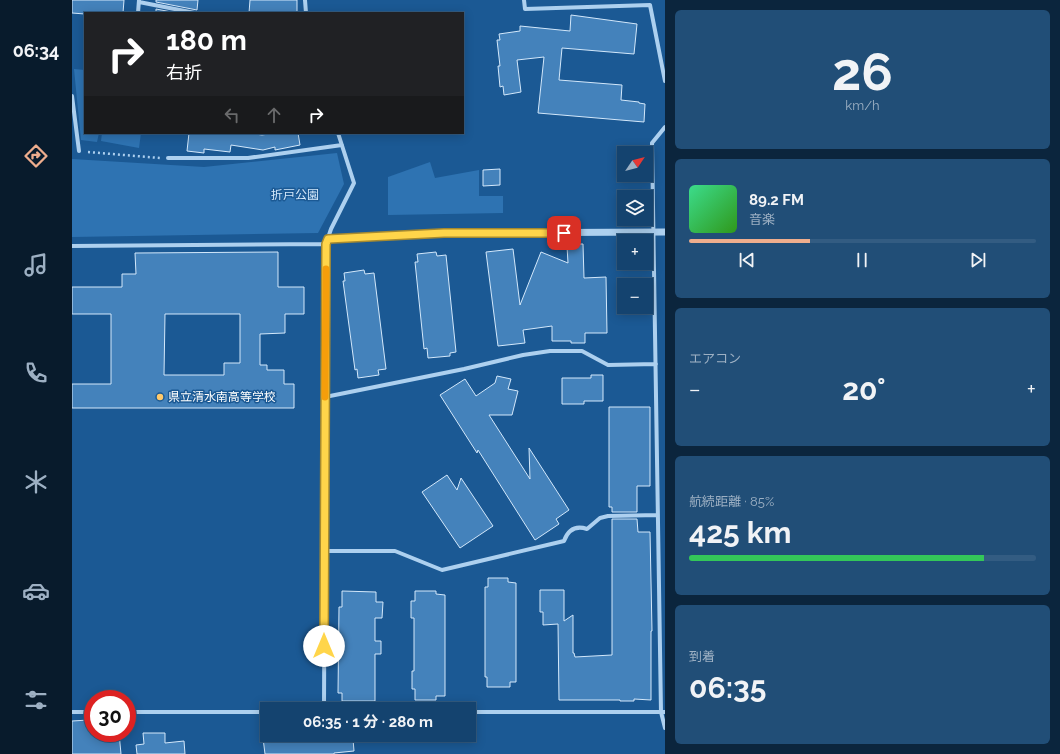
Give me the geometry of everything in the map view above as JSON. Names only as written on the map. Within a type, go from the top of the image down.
[{"type":"street","points":[[305,0],[306,12]]},
{"type":"street","points":[[524,0],[526,9],[650,5],[665,81]]},
{"type":"street","points":[[138,12],[139,1],[190,12]]},
{"type":"street","points":[[72,96],[79,151]]},
{"type":"street","points":[[665,127],[652,143],[658,515],[663,712],[665,728]]},
{"type":"street","points":[[324,702],[327,242],[331,229],[354,183],[338,134]]},
{"type":"street","points":[[168,158],[248,158],[342,145]]},
{"type":"street","points":[[72,246],[327,242],[444,233],[665,232]]},
{"type":"street","points":[[326,397],[464,369],[523,355],[550,351],[582,351],[608,365],[656,364]]},
{"type":"street","points":[[325,551],[395,551],[442,570],[564,541],[566,534],[573,529],[581,527],[587,529],[600,518],[608,516],[658,515]]},
{"type":"street","points":[[72,712],[84,712]]},
{"type":"street","points":[[136,712],[260,712]]},
{"type":"street","points":[[476,712],[663,712]]},
{"type":"path","points":[[79,151],[168,158]]},
{"type":"green space","points":[[74,69],[84,70],[84,134],[99,134],[97,142],[81,140]]},
{"type":"green space","points":[[102,134],[141,134],[139,148],[101,141]]},
{"type":"green space","name":"折戸公園","points":[[337,153],[344,184],[318,233],[72,237],[72,159],[204,167]]},
{"type":"green space","points":[[430,162],[435,178],[479,170],[479,196],[503,196],[503,213],[388,215],[388,177]]},
{"type":"building","points":[[72,0],[124,0],[123,12],[72,13]]},
{"type":"building","points":[[156,0],[198,0],[197,10],[156,2]]},
{"type":"building","points":[[250,0],[297,0],[297,12],[249,12]]},
{"type":"building","points":[[156,9],[172,12],[156,12]]},
{"type":"building","points":[[571,15],[637,24],[634,54],[562,48],[559,80],[622,85],[621,100],[645,104],[644,122],[538,113],[544,57],[517,60],[521,92],[504,95],[503,86],[500,87],[498,66],[500,66],[497,40],[500,40],[499,34],[520,31],[520,26],[570,31]]},
{"type":"building","points":[[189,134],[298,134],[300,145],[275,150],[275,147],[263,150],[231,145],[230,152],[204,149],[204,153],[187,151]]},
{"type":"building","points":[[500,169],[500,185],[483,186],[483,170]]},
{"type":"building","points":[[570,244],[583,244],[584,278],[606,277],[607,333],[585,333],[585,343],[552,341],[552,326],[523,330],[525,343],[498,346],[486,252],[513,249],[520,305],[541,252],[568,263],[567,246],[570,246]]},
{"type":"building","points":[[278,252],[278,287],[304,287],[304,314],[285,314],[285,333],[260,334],[260,365],[267,365],[267,370],[284,370],[284,384],[294,384],[294,408],[72,408],[72,384],[111,384],[111,314],[72,314],[72,287],[122,287],[122,274],[136,274],[135,253]],"holes":[[[165,314],[240,314],[240,363],[224,363],[224,375],[164,375]]]},
{"type":"building","points":[[436,252],[437,256],[446,255],[456,352],[450,353],[450,356],[428,358],[427,348],[424,349],[415,262],[418,262],[417,254]]},
{"type":"building","points":[[364,270],[365,274],[374,273],[386,369],[378,370],[379,375],[358,378],[357,369],[355,370],[343,281],[345,281],[344,273]]},
{"type":"building","points":[[591,375],[603,375],[603,401],[584,401],[584,404],[562,404],[562,378],[591,378]]},
{"type":"building","points":[[497,376],[511,379],[508,389],[518,391],[512,415],[489,415],[530,479],[529,448],[569,510],[556,519],[559,524],[535,540],[478,450],[477,453],[440,395],[465,379],[476,396],[495,383]]},
{"type":"building","points":[[609,407],[650,407],[650,486],[637,486],[637,512],[612,512],[612,507],[609,507]]},
{"type":"building","points":[[447,475],[457,490],[461,478],[493,526],[460,548],[422,492]]},
{"type":"building","points":[[612,519],[637,519],[638,532],[650,532],[652,631],[651,700],[559,700],[558,624],[543,625],[543,612],[540,612],[540,590],[564,590],[564,621],[573,615],[573,653],[575,657],[612,655]]},
{"type":"building","points":[[488,578],[508,578],[508,582],[516,583],[516,682],[510,682],[510,687],[487,687],[487,677],[485,677],[485,587],[488,587]]},
{"type":"building","points":[[342,591],[376,592],[376,602],[383,602],[382,618],[375,618],[375,641],[381,641],[381,654],[375,654],[375,701],[342,701],[342,693],[338,693],[339,607],[342,607]]},
{"type":"building","points":[[415,591],[436,591],[436,594],[445,595],[445,696],[436,696],[436,700],[415,700],[415,689],[412,689],[412,671],[414,671],[414,618],[411,618],[411,601],[415,601]]},
{"type":"building","points":[[84,720],[84,742],[120,742],[121,754],[72,754],[72,721]]},
{"type":"building","points":[[143,733],[165,733],[165,743],[184,741],[185,754],[137,754],[136,745],[144,744]]},
{"type":"building","points":[[264,742],[353,742],[354,751],[334,754],[265,754]]},
{"type":"slow traffic","points":[[325,397],[326,269]]},
{"type":"place","name":"県立清水南高等学校","points":[[160,397]]},
{"type":"route","points":[[324,646],[326,244],[328,239],[444,233],[564,233]]}]
